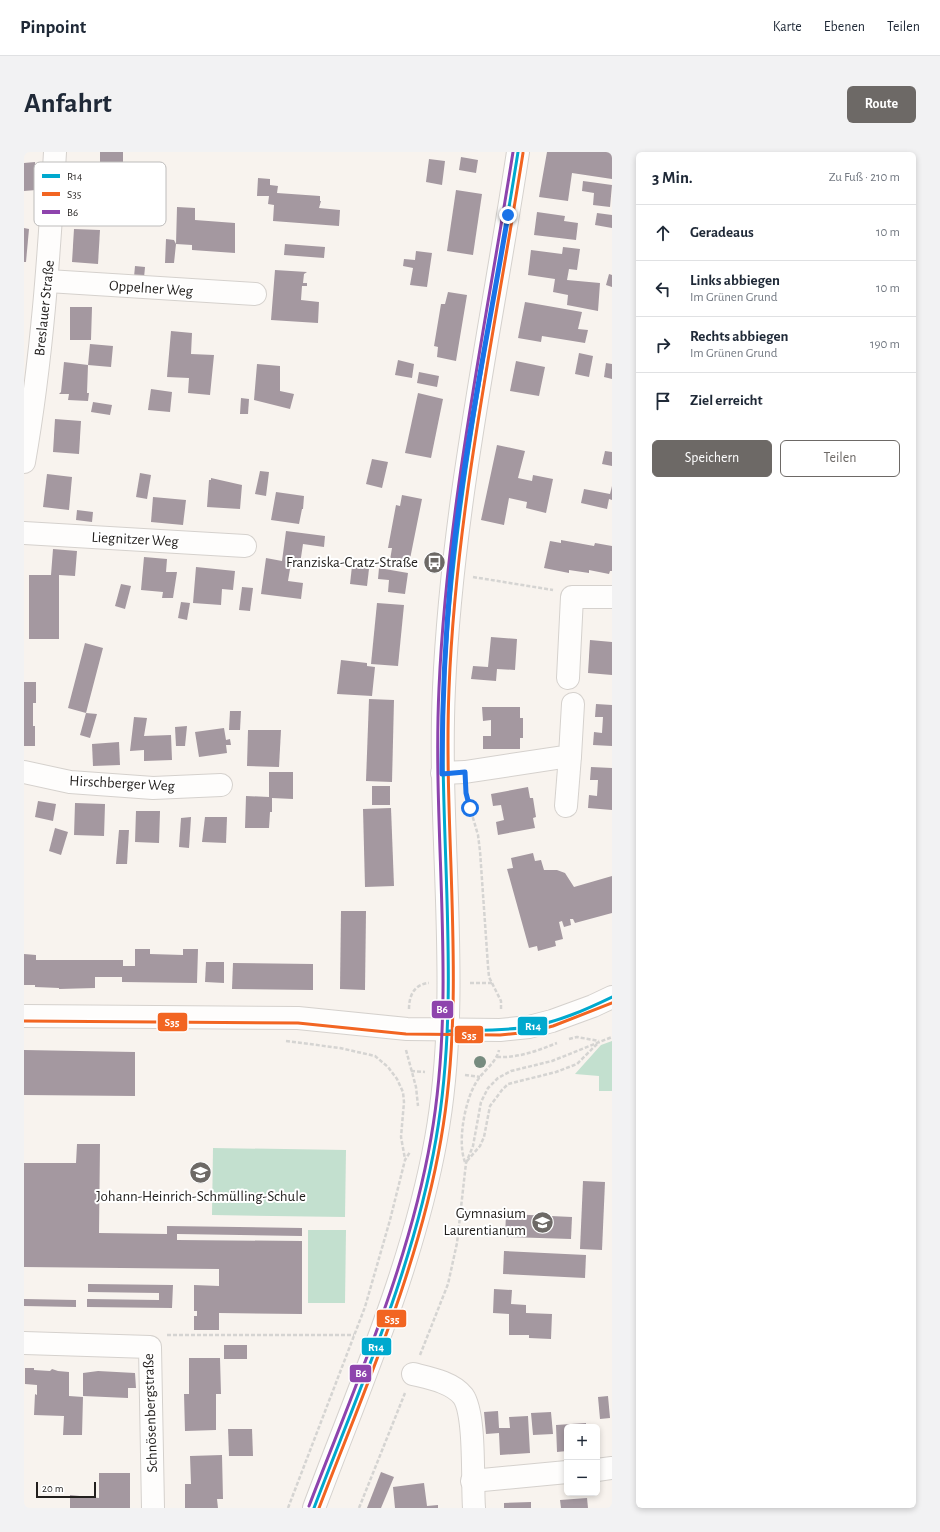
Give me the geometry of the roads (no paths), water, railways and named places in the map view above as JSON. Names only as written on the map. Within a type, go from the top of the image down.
[{"type":"street","name":"Breslauer Straße","points":[[54,162],[55,152]]},
{"type":"street","points":[[314,1508],[378,1337],[414,1231],[427,1182],[437,1132],[445,1074],[448,1031],[442,774],[444,691],[452,573],[472,429],[518,152]]},
{"type":"street","name":"Breslauer Straße","points":[[24,462],[29,407],[48,281],[51,226]]},
{"type":"street","name":"Oppelner Weg","points":[[48,281],[255,294]]},
{"type":"street","name":"Liegnitzer Weg","points":[[24,533],[245,546]]},
{"type":"street","points":[[568,678],[572,598],[612,597]]},
{"type":"street","points":[[566,806],[573,704]]},
{"type":"street","points":[[442,774],[465,772],[570,756]]},
{"type":"street","name":"Hirschberger Weg","points":[[24,772],[70,782],[153,788],[221,785]]},
{"type":"street","points":[[24,1016],[298,1018],[408,1029],[448,1031],[500,1030],[529,1027],[552,1021],[593,1006],[612,997]]},
{"type":"street","name":"Schnösenbergstraße","points":[[24,1344],[150,1347],[153,1508]]},
{"type":"street","points":[[413,1374],[446,1383],[463,1396],[470,1416],[474,1508]]},
{"type":"street","points":[[600,1470],[612,1468]]},
{"type":"street","points":[[472,1481],[564,1472]]},
{"type":"place","name":"Franziska-Cratz-Straße","points":[[434,562]]},
{"type":"place","name":"Johann-Heinrich-Schmülling-Schule","points":[[201,1173]]},
{"type":"place","name":"Gymnasium Laurentianum","points":[[542,1222]]}]
